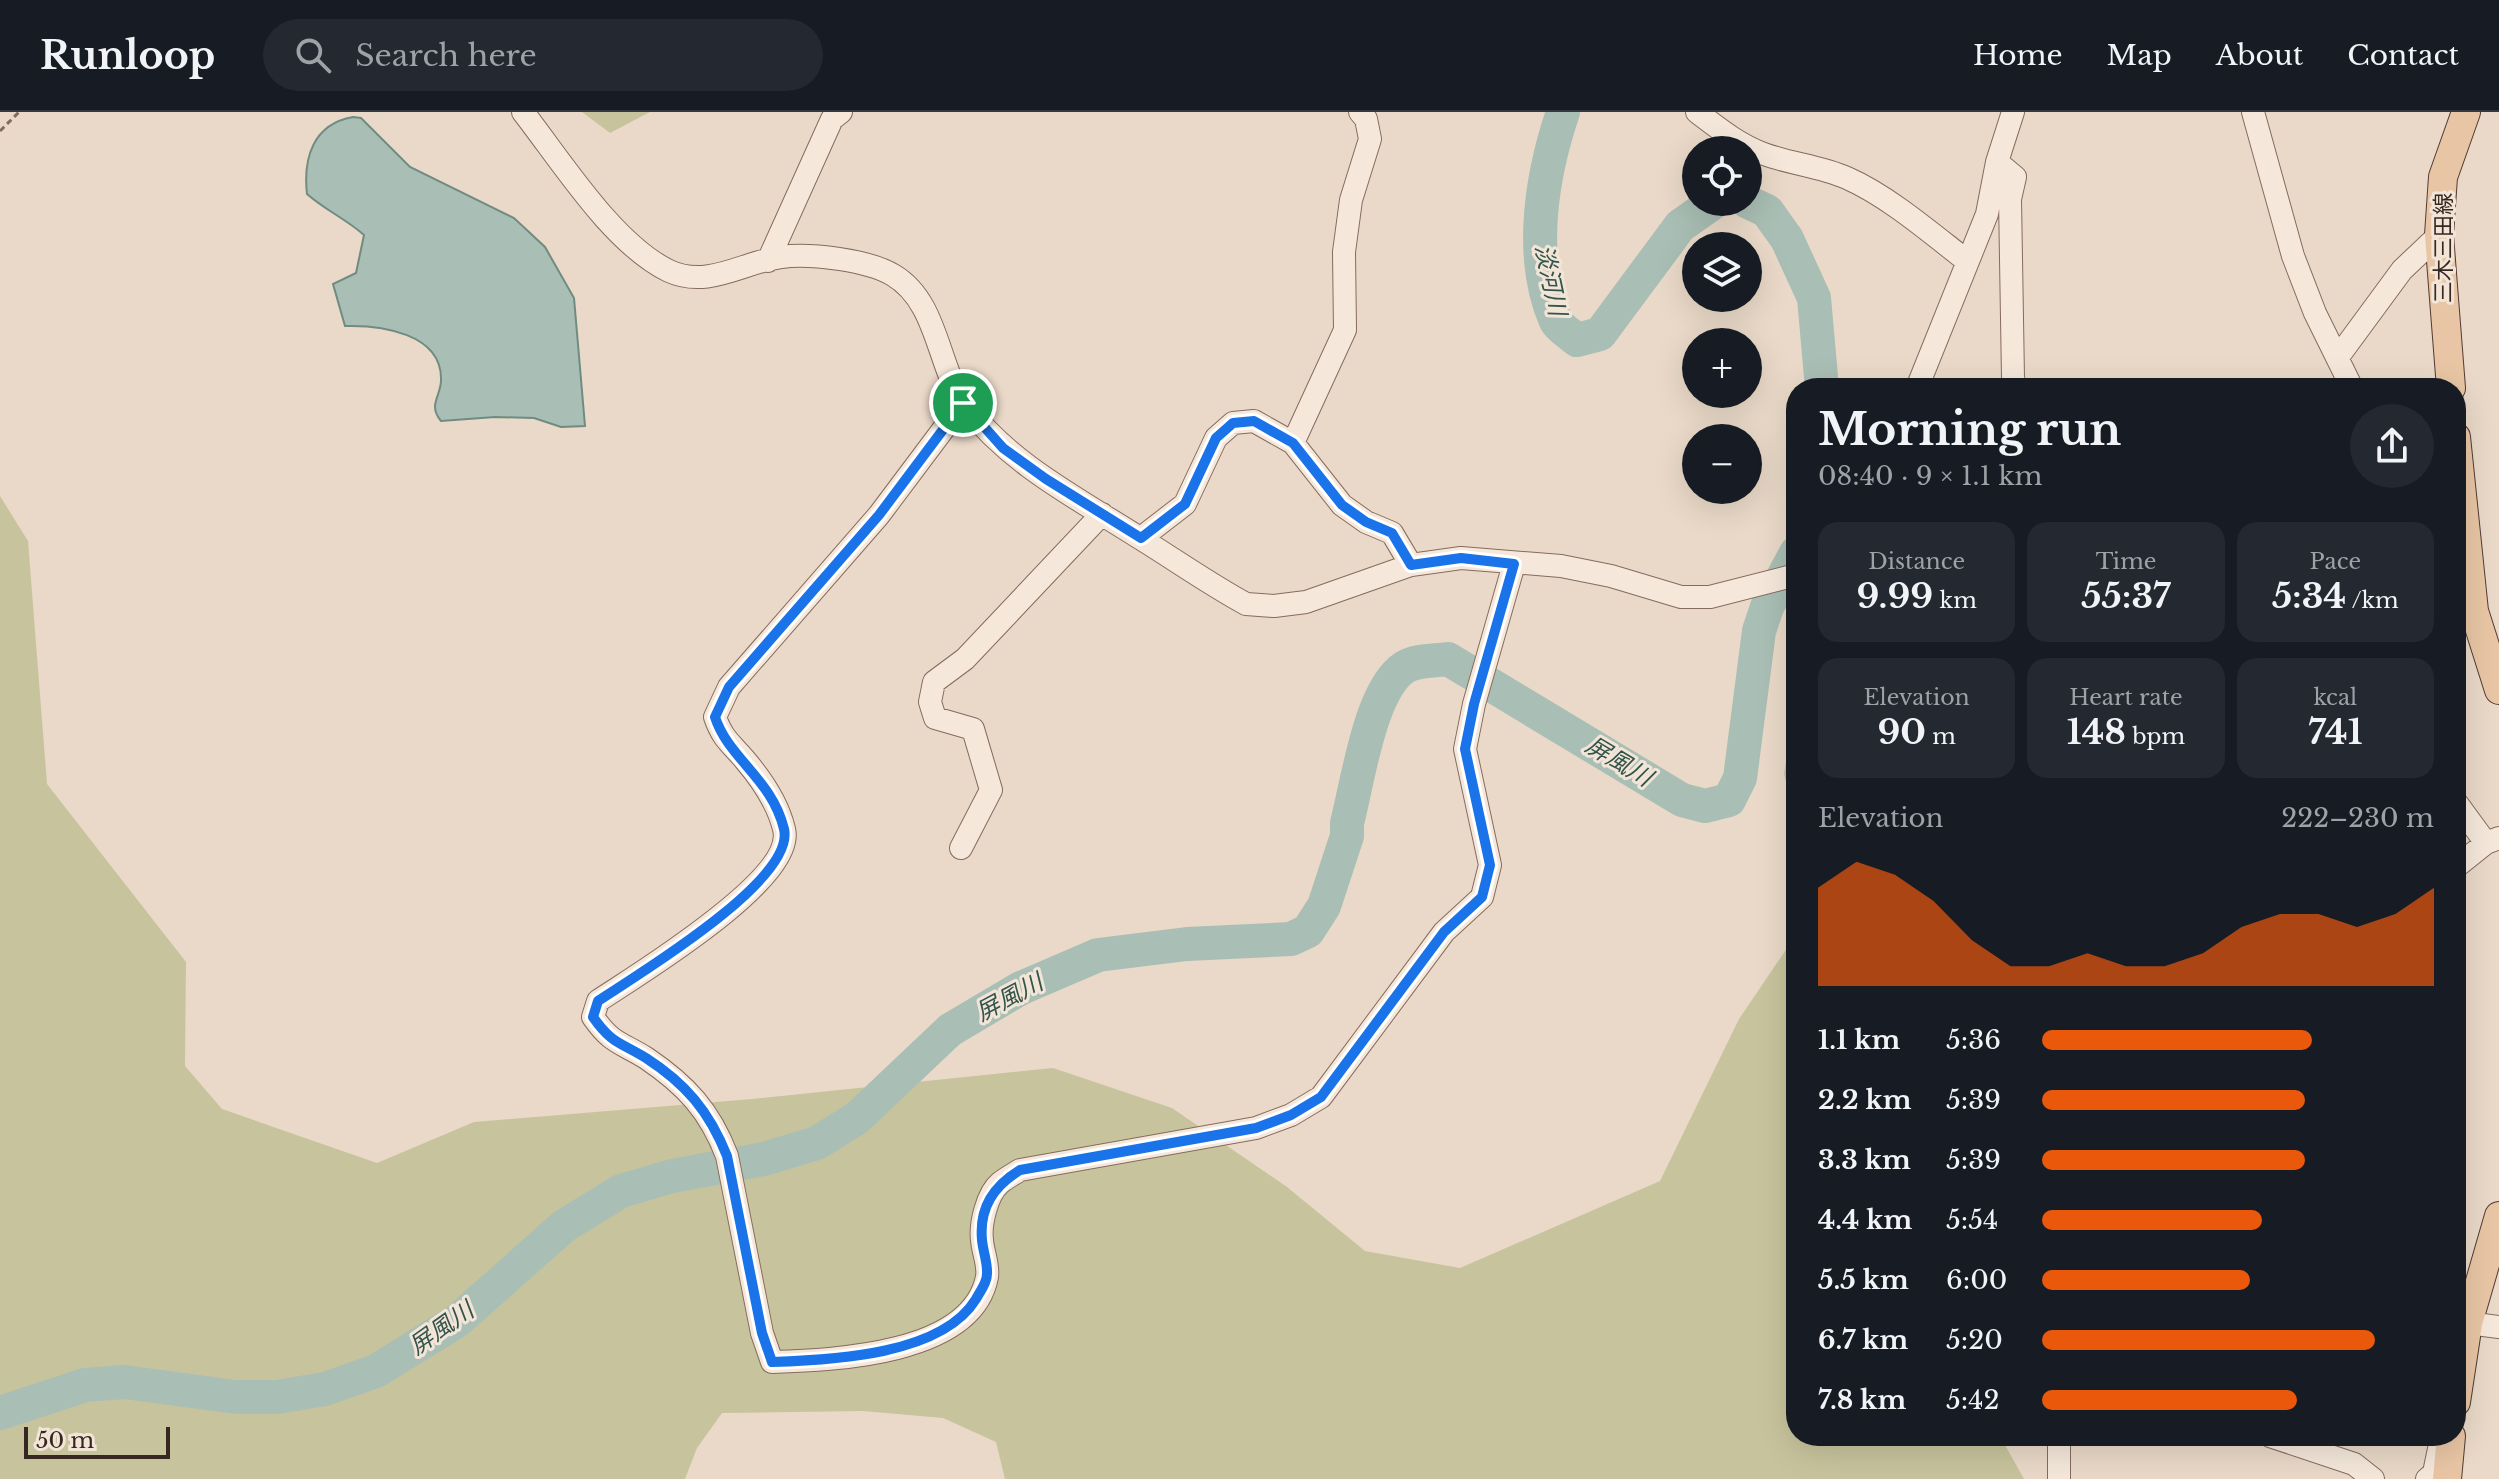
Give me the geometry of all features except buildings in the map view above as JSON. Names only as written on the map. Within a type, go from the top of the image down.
[{"type":"main road","name":"三木三田線","points":[[2450,378],[2439,235],[2443,177],[2466,112]]},
{"type":"main road","points":[[2466,578],[2499,690]]},
{"type":"main road","points":[[2466,1336],[2499,1216]]},
{"type":"main road","points":[[2447,1479],[2450,1446]]},
{"type":"street","points":[[523,112],[617,231],[644,256],[673,273],[712,278],[768,261],[810,256],[859,264],[893,275],[915,296],[929,321],[963,403],[1003,448],[1246,604],[1274,606],[1306,602],[1411,565],[1461,558],[1561,566],[1611,576],[1681,597],[1710,597],[1786,578]]},
{"type":"street","points":[[768,261],[832,119],[841,112]]},
{"type":"street","points":[[1293,443],[1345,330],[1344,252],[1351,200],[1370,139],[1366,119],[1360,112]]},
{"type":"street","points":[[1697,112],[1727,135],[1764,154],[1818,167],[1850,179],[1908,216],[1967,261]]},
{"type":"street","points":[[1921,378],[1987,214],[1997,162],[2013,112]]},
{"type":"street","points":[[2253,112],[2293,256],[2315,313],[2347,378]]},
{"type":"street","points":[[1997,162],[2015,177],[2010,199],[2013,378]]},
{"type":"street","points":[[2338,357],[2402,270],[2439,235]]},
{"type":"street","points":[[963,403],[879,515],[729,687],[715,717],[722,737],[744,758],[767,789],[785,831],[779,856],[724,916],[598,1001],[593,1017],[608,1038],[647,1059],[698,1100],[720,1139],[727,1156],[762,1333],[772,1362],[812,1360],[913,1344],[947,1330],[966,1315],[985,1284],[988,1272],[981,1237],[988,1203],[997,1184],[1020,1170],[1256,1128],[1291,1115],[1321,1097],[1444,932],[1482,897],[1490,865],[1465,749],[1474,704],[1514,564]]},
{"type":"street","points":[[1141,538],[1185,504],[1216,438],[1233,423],[1254,421],[1293,443],[1342,505],[1366,522],[1392,533],[1411,565]]},
{"type":"street","points":[[961,848],[991,790],[973,729],[935,718],[930,702],[934,682],[965,659],[1102,514]]},
{"type":"street","points":[[2466,813],[2493,841],[2466,860]]},
{"type":"street","points":[[2468,1323],[2499,1327]]},
{"type":"street","points":[[2059,1446],[2059,1479]]},
{"type":"street","points":[[2300,1446],[2354,1464],[2373,1479]]},
{"type":"street","points":[[2427,1479],[2434,1473],[2440,1446]]},
{"type":"path","points":[[0,131],[19,112]]},
{"type":"shaded area","points":[[582,112],[650,112],[610,133]]},
{"type":"shaded area","points":[[361,118],[410,167],[514,218],[545,247],[574,298],[585,426],[561,427],[534,418],[441,421],[435,410],[441,381],[439,365],[432,352],[421,342],[391,330],[345,326],[333,284],[356,273],[364,235],[307,194],[306,181],[309,156],[320,135],[339,121]]},
{"type":"shaded area","points":[[0,496],[28,541],[47,784],[186,962],[185,1066],[222,1109],[377,1163],[474,1122],[752,1099],[1053,1068],[1172,1108],[1287,1187],[1365,1251],[1460,1268],[1660,1181],[1739,1019],[1786,950],[1786,1446],[2006,1446],[2024,1479],[1005,1479],[996,1442],[943,1418],[863,1411],[722,1413],[697,1448],[685,1479],[0,1479]]},
{"type":"waterway","name":"淡河川","points":[[1563,112],[1544,188],[1540,242],[1547,294],[1561,328],[1577,340],[1600,334],[1680,226],[1694,216]]},
{"type":"waterway","name":"淡河川","points":[[1762,209],[1787,239],[1814,298],[1821,378]]},
{"type":"waterway","name":"屏風川","points":[[0,1413],[85,1385],[124,1382],[236,1397],[277,1397],[325,1389],[376,1371],[457,1321],[564,1226],[621,1191],[672,1176],[764,1159],[817,1143],[857,1118],[950,1030],[1021,988],[1098,955],[1187,944],[1291,939],[1308,931],[1324,906],[1347,836],[1347,823],[1374,715],[1393,678],[1409,665],[1448,659],[1682,800],[1705,806],[1729,800],[1740,778],[1759,631],[1767,607],[1786,572]]},
{"type":"route","points":[[963,403],[1003,448],[1046,479],[1141,538],[1185,504],[1216,438],[1233,423],[1254,421],[1293,443],[1342,505],[1366,522],[1392,533],[1411,565],[1461,558],[1514,564],[1474,704],[1465,749],[1490,865],[1482,897],[1444,932],[1321,1097],[1291,1115],[1256,1128],[1020,1170],[997,1184],[988,1203],[981,1237],[988,1272],[985,1284],[966,1315],[947,1330],[913,1344],[812,1360],[772,1362],[762,1333],[727,1156],[720,1139],[698,1100],[647,1059],[608,1038],[593,1017],[598,1001],[724,916],[775,863],[783,849],[785,831],[767,789],[744,758],[722,737],[715,717],[729,687],[879,515],[963,403]]}]
